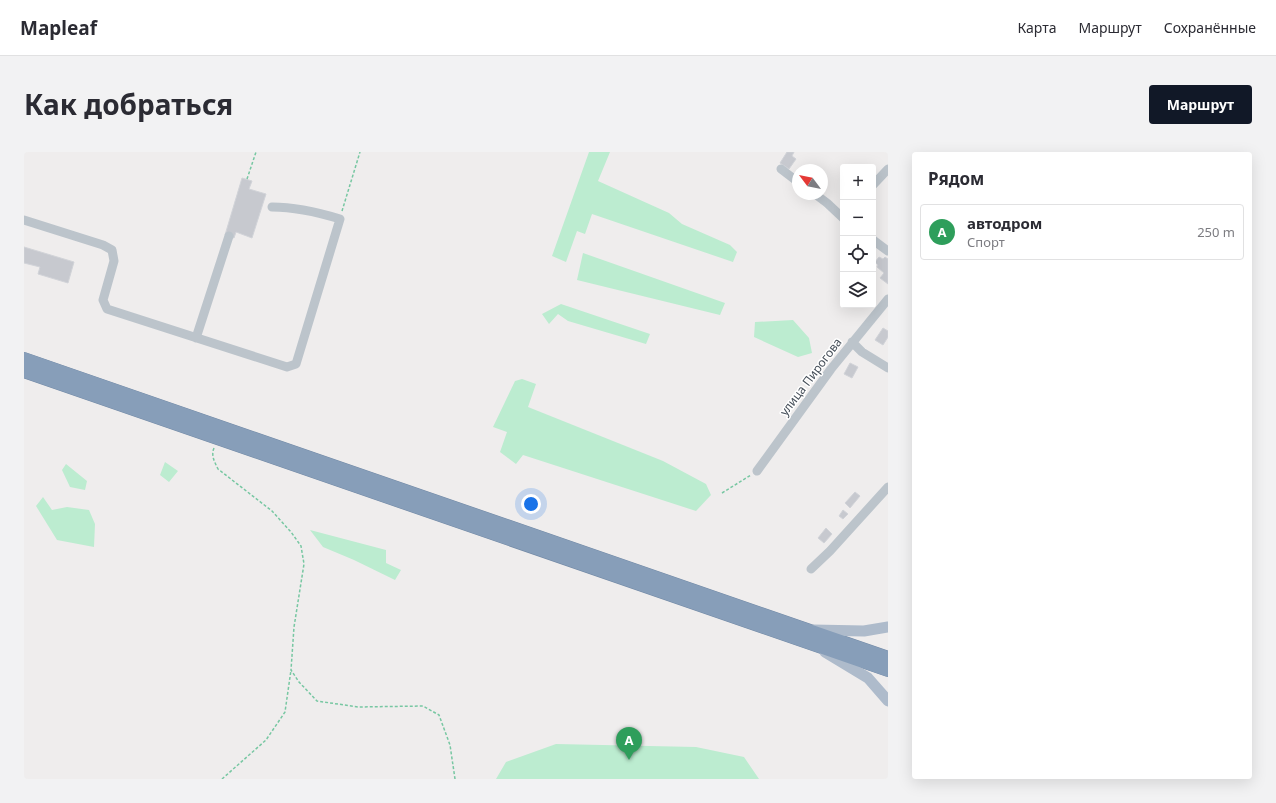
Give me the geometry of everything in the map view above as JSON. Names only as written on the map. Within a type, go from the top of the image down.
[{"type":"highway","points":[[24,359],[888,658]]},
{"type":"highway","points":[[24,371],[888,670]]},
{"type":"main road","points":[[807,630],[864,631],[888,627]]},
{"type":"main road","points":[[810,643],[868,678],[888,701]]},
{"type":"street","points":[[781,169],[792,177]]},
{"type":"street","points":[[876,182],[888,169]]},
{"type":"street","points":[[822,200],[840,215]]},
{"type":"street","points":[[24,220],[103,245],[112,250],[114,261],[103,300],[108,309],[287,367],[296,364],[340,219],[316,211],[291,207],[272,207]]},
{"type":"street","points":[[196,338],[229,236]]},
{"type":"street","points":[[876,242],[888,251]]},
{"type":"street","name":"улица Пирогова","points":[[757,471],[852,342],[888,299]]},
{"type":"street","points":[[852,342],[862,352],[888,368]]},
{"type":"street","points":[[812,569],[888,486]]},
{"type":"path","points":[[247,179],[256,152]]},
{"type":"path","points":[[340,219],[360,152]]},
{"type":"path","points":[[218,438],[212,452],[218,469],[272,511],[291,532],[301,546],[304,564],[294,626],[285,712],[266,740],[222,779]]},
{"type":"path","points":[[722,493],[757,471]]},
{"type":"path","points":[[290,670],[317,701],[358,707],[423,706],[439,715],[450,745],[456,779]]},
{"type":"green space","points":[[589,152],[610,152],[598,181],[669,213],[682,224],[730,245],[737,252],[733,262],[592,214],[585,234],[577,231],[566,262],[552,256]]},
{"type":"green space","points":[[583,253],[725,303],[720,315],[577,280]]},
{"type":"green space","points":[[561,304],[650,334],[646,344],[568,321],[558,314],[549,324],[542,314]]},
{"type":"green space","points":[[793,320],[809,338],[812,353],[798,357],[754,337],[755,322]]},
{"type":"green space","points":[[522,379],[536,384],[528,407],[663,461],[706,484],[711,495],[696,511],[523,455],[516,464],[500,452],[507,432],[493,427],[515,381]]},
{"type":"green space","points":[[165,462],[178,471],[169,482],[160,475]]},
{"type":"green space","points":[[66,464],[87,481],[85,490],[70,487],[62,470]]},
{"type":"green space","points":[[43,497],[52,510],[67,507],[89,510],[95,524],[94,547],[57,540],[36,506]]},
{"type":"green space","points":[[310,530],[386,550],[386,563],[401,570],[395,580],[323,547]]},
{"type":"green space","points":[[556,744],[696,747],[744,757],[759,779],[496,779],[506,762]]},
{"type":"building","points":[[787,152],[794,152],[792,156],[796,159],[789,169],[780,163]]},
{"type":"building","points":[[242,178],[252,181],[249,189],[266,194],[252,238],[236,232],[234,238],[225,235]]},
{"type":"building","points":[[24,247],[74,262],[68,283],[38,274],[40,267],[24,263]]},
{"type":"building","points":[[879,257],[883,259],[885,257],[888,259],[888,284],[880,278],[884,273],[877,267],[878,265],[876,261]]},
{"type":"building","points":[[883,328],[888,331],[888,337],[883,345],[875,340]]},
{"type":"building","points":[[850,363],[858,367],[852,378],[844,374]]},
{"type":"building","points":[[855,492],[860,496],[850,508],[845,503]]},
{"type":"building","points":[[843,510],[848,514],[843,519],[839,516]]},
{"type":"building","points":[[826,528],[832,534],[824,543],[818,538]]},
{"type":"place","name":"автодром","points":[[629,760]]}]
